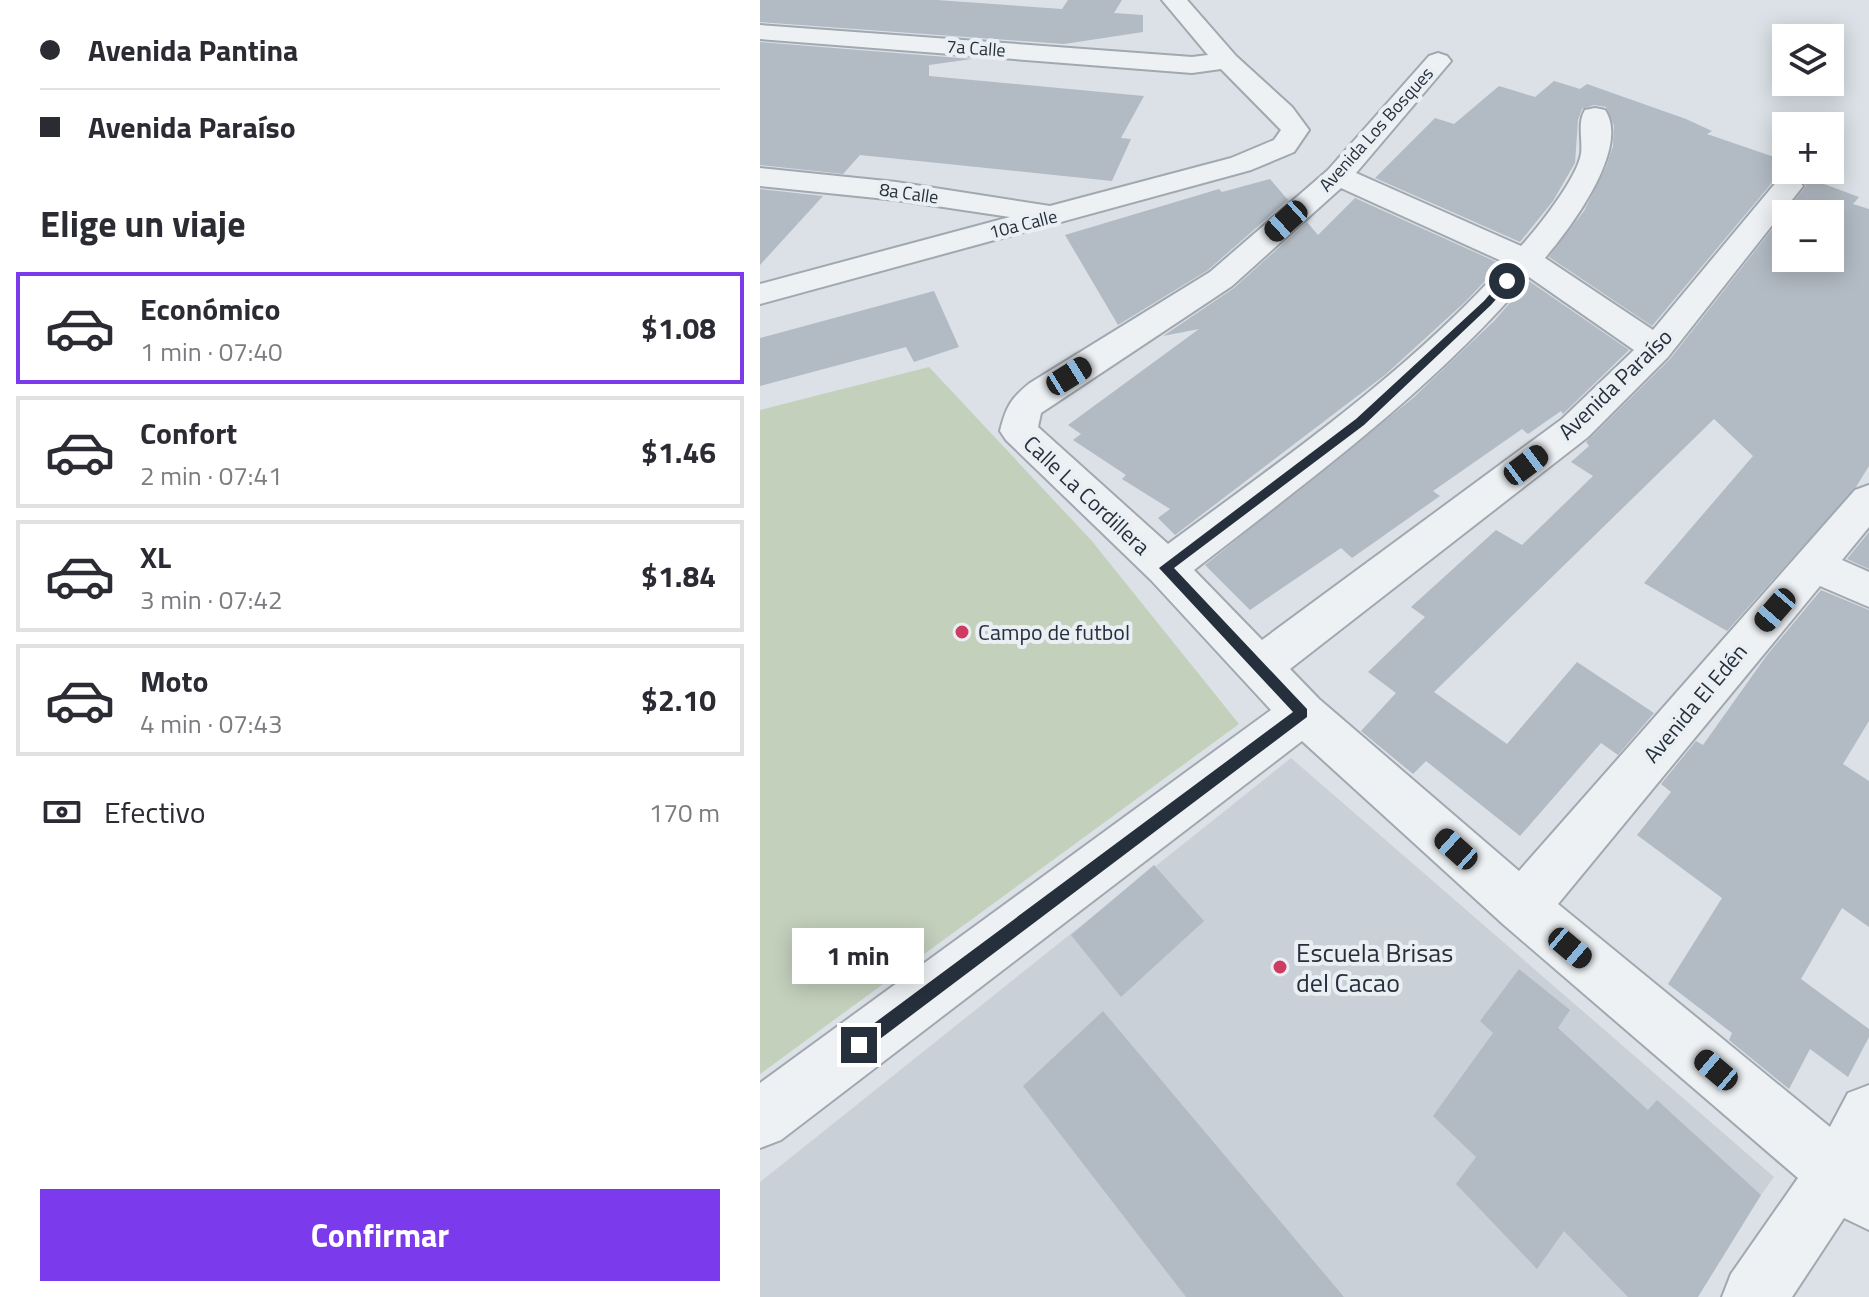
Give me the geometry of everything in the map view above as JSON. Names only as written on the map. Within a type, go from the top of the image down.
[{"type":"street","points":[[1174,0],[1227,61]]},
{"type":"street","name":"7a Calle","points":[[760,32],[1192,65],[1227,61]]},
{"type":"street","name":"10a Calle","points":[[760,294],[1241,164],[1284,146],[1295,130],[1282,113],[1227,61]]},
{"type":"street","name":"Avenida Los Bosques","points":[[1019,431],[1024,407],[1221,279],[1338,176],[1438,61]]},
{"type":"street","points":[[1166,568],[1360,422],[1488,303],[1556,226],[1595,157],[1595,116]]},
{"type":"street","points":[[1338,176],[1526,260],[1656,349]]},
{"type":"street","name":"8a Calle","points":[[760,177],[896,191],[1058,215]]},
{"type":"street","name":"Avenida Paraíso","points":[[1260,667],[1575,428],[1656,349],[1788,186]]},
{"type":"street","points":[[896,191],[912,252]]},
{"type":"street","name":"Calle La Cordillera","points":[[1019,431],[1166,568],[1303,713],[1522,907],[1854,1186]]},
{"type":"street","name":"Avenida El Edén","points":[[1522,907],[1869,500]]},
{"type":"street","points":[[1813,565],[1869,590]]},
{"type":"street","points":[[760,1119],[1303,713]]},
{"type":"street","points":[[1754,1297],[1854,1186],[1869,1114]]},
{"type":"shaded area","name":"Escuela Brisas del Cacao","points":[[1291,758],[1774,1177],[1687,1297],[760,1297],[760,1182]]},
{"type":"green space","name":"Campo de futbol","points":[[929,367],[1091,540],[1239,724],[760,1074],[760,410]]},
{"type":"building","points":[[760,0],[937,0],[1062,9],[1068,0],[1122,0],[1114,13],[1143,15],[1143,32],[1064,44],[760,22]]},
{"type":"building","points":[[760,42],[972,59],[929,65],[929,76],[1144,96],[1121,138],[1131,139],[1112,181],[860,155],[843,174],[760,165]]},
{"type":"building","points":[[1554,81],[1580,89],[1587,84],[1686,119],[1712,131],[1707,134],[1772,156],[1772,183],[1652,326],[1549,257],[1584,211],[1606,167],[1613,146],[1614,126],[1606,107],[1594,105],[1582,109],[1578,120],[1575,163],[1553,201],[1520,242],[1375,178],[1435,118],[1454,124],[1499,86],[1535,97]]},
{"type":"building","points":[[1270,179],[1288,200],[1208,270],[1118,325],[1065,235],[1219,189],[1222,192]]},
{"type":"building","points":[[1804,184],[1824,184],[1859,197],[1853,204],[1869,209],[1869,466],[1856,487],[1727,631],[1644,583],[1753,456],[1714,419],[1434,692],[1507,744],[1577,662],[1654,713],[1618,755],[1601,743],[1520,836],[1426,761],[1413,774],[1361,731],[1396,693],[1368,672],[1425,617],[1411,607],[1496,530],[1522,545],[1593,476],[1571,462],[1589,446],[1586,442],[1670,359],[1772,229],[1772,272],[1844,272],[1844,200],[1795,200]]},
{"type":"building","points":[[760,189],[823,196],[760,265]]},
{"type":"building","points":[[1355,198],[1501,264],[1466,301],[1385,375],[1175,535],[1158,518],[1170,509],[1122,479],[1126,475],[1073,440],[1081,434],[1068,425],[1199,329],[1163,336],[1234,288],[1307,222],[1318,235]]},
{"type":"building","points":[[1529,281],[1629,350],[1563,414],[1561,411],[1528,434],[1522,429],[1433,491],[1440,496],[1352,558],[1341,548],[1250,610],[1205,565],[1413,398],[1494,321]]},
{"type":"building","points":[[934,291],[959,347],[914,362],[906,347],[760,386],[760,338]]},
{"type":"building","points":[[1869,532],[1869,569],[1847,559]]},
{"type":"building","points":[[1821,590],[1869,610],[1869,721],[1843,764],[1869,781],[1869,927],[1842,908],[1801,979],[1869,1029],[1869,1037],[1848,1077],[1810,1049],[1789,1089],[1729,1040],[1732,1033],[1668,984],[1722,898],[1637,835],[1671,792],[1661,784],[1696,741],[1703,745],[1767,655]]},
{"type":"building","points":[[1154,865],[1204,921],[1121,997],[1071,935]]},
{"type":"building","points":[[1519,969],[1570,1010],[1558,1028],[1648,1110],[1657,1100],[1761,1195],[1698,1297],[1628,1297],[1564,1231],[1537,1269],[1456,1184],[1476,1157],[1433,1116],[1493,1033],[1480,1021]]},
{"type":"building","points":[[1103,1011],[1344,1297],[1186,1297],[1023,1086]]},
{"type":"place","name":"Campo de futbol","points":[[962,632]]},
{"type":"place","name":"Escuela Brisas del Cacao","points":[[1280,967]]},
{"type":"route","points":[[859,1045],[1303,713],[1166,568],[1360,422],[1488,303],[1507,281]]}]
